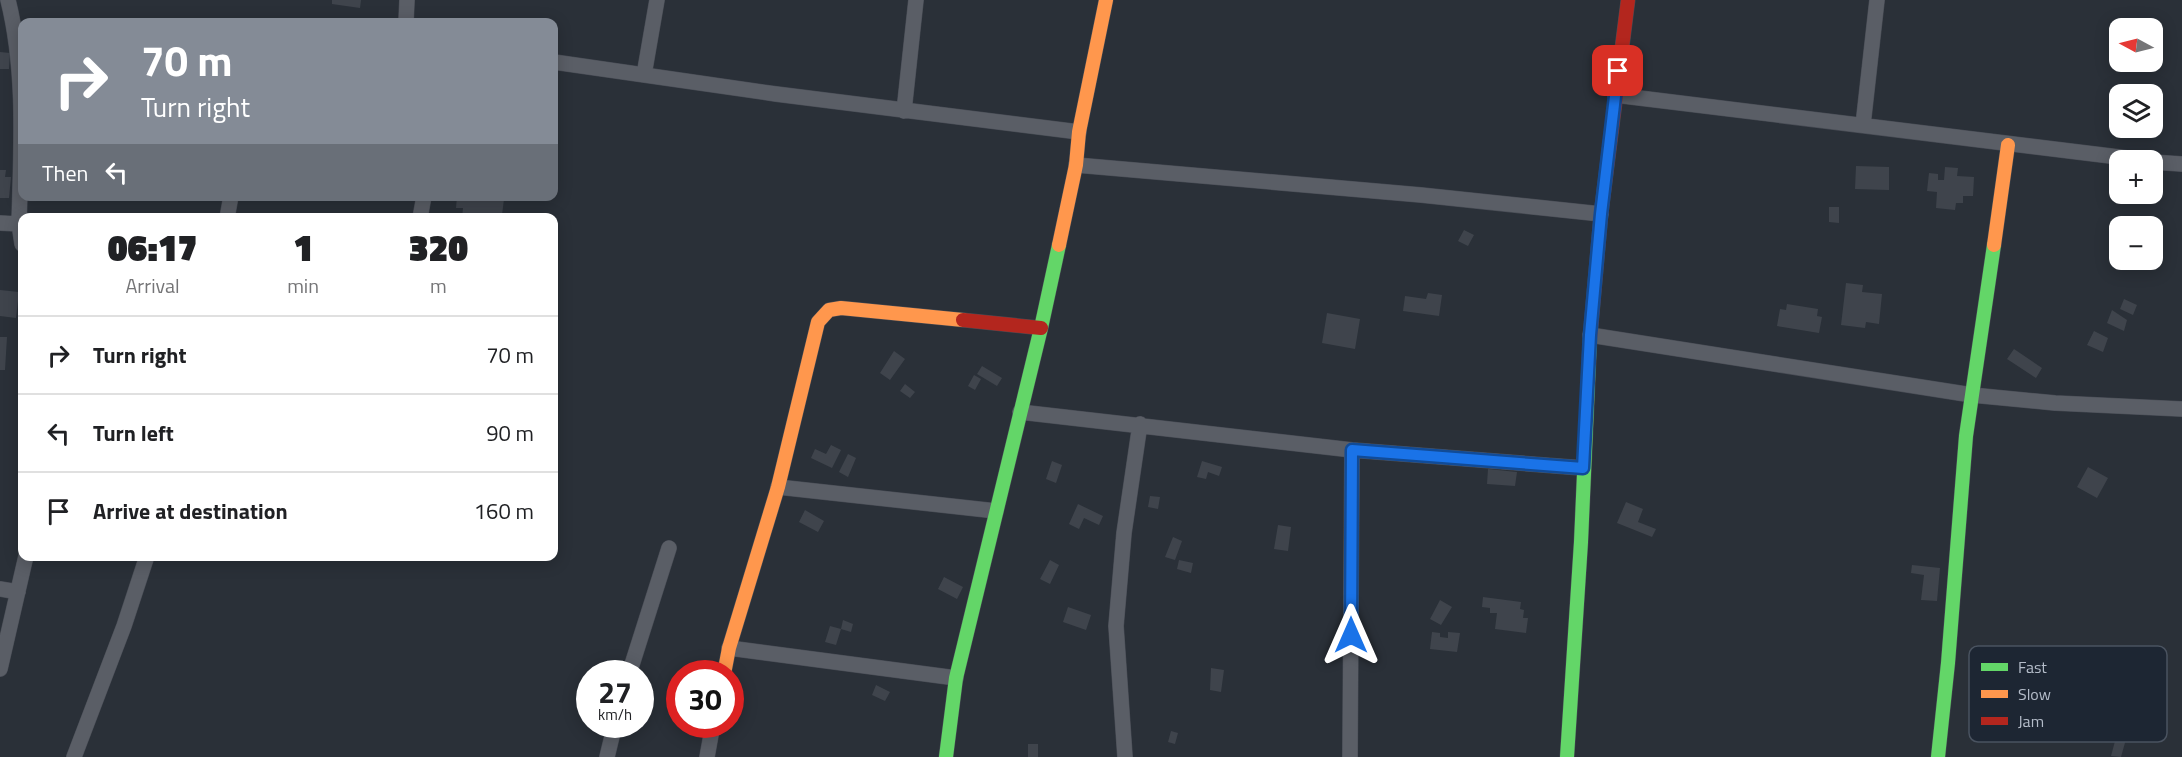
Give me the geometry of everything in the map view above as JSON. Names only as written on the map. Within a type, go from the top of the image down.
[{"type":"street","points":[[8,0],[18,79]]},
{"type":"street","points":[[406,18],[407,0]]},
{"type":"street","points":[[644,75],[657,0]]},
{"type":"street","points":[[904,111],[916,0]]},
{"type":"street","points":[[946,757],[957,678],[1041,328],[1076,165],[1079,132],[1106,0]]},
{"type":"street","points":[[1567,757],[1590,335],[1601,214],[1628,0]]},
{"type":"street","points":[[1863,125],[1877,0]]},
{"type":"street","points":[[558,63],[904,111],[1079,132]]},
{"type":"street","points":[[1615,95],[2109,156]]},
{"type":"street","points":[[1938,757],[1966,436],[2008,145]]},
{"type":"street","points":[[2163,163],[2182,164]]},
{"type":"street","points":[[1076,165],[1421,195],[1601,214]]},
{"type":"street","points":[[0,223],[18,224]]},
{"type":"street","points":[[727,660],[778,487],[818,322],[825,313],[833,308],[1041,328]]},
{"type":"street","points":[[1590,335],[1972,395],[2055,403],[2182,409]]},
{"type":"street","points":[[1020,412],[1352,450],[1583,468]]},
{"type":"street","points":[[1125,757],[1117,668],[1116,626],[1125,533],[1140,424]]},
{"type":"street","points":[[1350,757],[1352,450]]},
{"type":"street","points":[[778,487],[996,511]]},
{"type":"street","points":[[633,660],[669,548]]},
{"type":"street","points":[[0,669],[25,561]]},
{"type":"street","points":[[74,757],[124,626],[145,561]]},
{"type":"street","points":[[0,589],[18,592]]},
{"type":"street","points":[[729,648],[957,678]]},
{"type":"street","points":[[607,757],[612,738]]},
{"type":"street","points":[[707,757],[710,738]]},
{"type":"building","points":[[332,0],[361,0],[360,8],[332,4]]},
{"type":"building","points":[[0,52],[10,53],[9,69],[0,69]]},
{"type":"building","points":[[1856,166],[1889,167],[1889,190],[1855,189]]},
{"type":"building","points":[[1945,167],[1958,168],[1957,176],[1974,177],[1973,196],[1963,196],[1963,203],[1956,203],[1955,210],[1936,208],[1937,192],[1927,191],[1929,173],[1938,174],[1938,180],[1944,180]]},
{"type":"building","points":[[0,170],[6,170],[5,177],[11,177],[9,198],[0,198]]},
{"type":"building","points":[[457,201],[504,201],[502,213],[462,213],[463,208],[456,208]]},
{"type":"building","points":[[1829,207],[1839,207],[1839,223],[1829,222]]},
{"type":"building","points":[[1464,230],[1474,235],[1468,246],[1458,241]]},
{"type":"building","points":[[1846,283],[1863,285],[1862,292],[1882,294],[1879,324],[1866,322],[1865,328],[1841,325]]},
{"type":"building","points":[[0,290],[18,292],[16,318],[0,316]]},
{"type":"building","points":[[1428,293],[1442,295],[1439,316],[1403,311],[1405,296],[1426,299]]},
{"type":"building","points":[[2124,299],[2137,305],[2133,315],[2120,309]]},
{"type":"building","points":[[1787,304],[1818,309],[1817,316],[1822,317],[1819,333],[1777,326],[1780,309],[1786,310]]},
{"type":"building","points":[[2112,310],[2127,320],[2124,331],[2107,323]]},
{"type":"building","points":[[1327,313],[1360,319],[1355,349],[1322,343]]},
{"type":"building","points":[[2094,331],[2108,338],[2103,352],[2087,345]]},
{"type":"building","points":[[0,337],[7,337],[5,370],[0,370]]},
{"type":"building","points":[[2014,349],[2042,368],[2036,378],[2007,359]]},
{"type":"building","points":[[894,351],[905,359],[890,380],[880,373]]},
{"type":"building","points":[[982,366],[1002,378],[997,386],[977,374]]},
{"type":"building","points":[[974,375],[981,379],[975,390],[968,386]]},
{"type":"building","points":[[905,384],[915,392],[910,398],[900,391]]},
{"type":"building","points":[[831,445],[841,450],[832,468],[811,458],[815,449],[826,454]]},
{"type":"building","points":[[848,454],[856,458],[848,477],[839,472]]},
{"type":"building","points":[[1052,461],[1062,465],[1056,483],[1046,479]]},
{"type":"building","points":[[1202,461],[1222,467],[1219,476],[1208,472],[1206,479],[1197,477]]},
{"type":"building","points":[[2088,467],[2108,478],[2097,498],[2077,487]]},
{"type":"building","points":[[1488,469],[1517,472],[1515,486],[1487,484]]},
{"type":"building","points":[[1150,496],[1160,497],[1158,509],[1148,507]]},
{"type":"building","points":[[1626,502],[1643,509],[1638,522],[1656,529],[1652,537],[1617,523]]},
{"type":"building","points":[[1078,504],[1103,516],[1099,525],[1084,518],[1079,529],[1069,524]]},
{"type":"building","points":[[805,510],[824,521],[818,532],[799,522]]},
{"type":"building","points":[[1278,525],[1291,527],[1288,551],[1274,549]]},
{"type":"building","points":[[1173,537],[1182,541],[1175,560],[1165,557]]},
{"type":"building","points":[[1050,560],[1059,565],[1050,584],[1040,579]]},
{"type":"building","points":[[1179,560],[1193,563],[1191,573],[1177,569]]},
{"type":"building","points":[[1912,565],[1940,568],[1937,601],[1921,600],[1924,575],[1911,573]]},
{"type":"building","points":[[944,577],[963,587],[957,599],[938,589]]},
{"type":"building","points":[[1483,597],[1521,602],[1520,609],[1524,610],[1523,618],[1528,618],[1526,633],[1495,629],[1497,613],[1490,613],[1490,608],[1482,607]]},
{"type":"building","points":[[1440,600],[1452,607],[1441,625],[1430,619]]},
{"type":"building","points":[[1068,607],[1091,615],[1086,630],[1063,622]]},
{"type":"building","points":[[843,620],[853,624],[851,632],[841,629]]},
{"type":"building","points":[[830,626],[841,629],[836,645],[825,642]]},
{"type":"building","points":[[1432,632],[1440,633],[1440,637],[1448,638],[1448,632],[1460,633],[1457,652],[1430,649]]},
{"type":"building","points":[[1211,668],[1224,670],[1221,692],[1210,690]]},
{"type":"building","points":[[876,685],[890,692],[885,701],[872,695]]},
{"type":"building","points":[[1171,731],[1178,733],[1175,744],[1168,742]]},
{"type":"building","points":[[2115,742],[2125,742],[2121,757],[2111,756]]},
{"type":"building","points":[[1028,744],[1038,744],[1038,757],[1028,757]]},
{"type":"traffic: fast","points":[[946,757],[956,678],[1059,245]]},
{"type":"traffic: fast","points":[[1938,757],[1966,436],[1994,245]]},
{"type":"traffic: fast","points":[[1567,757],[1581,542],[1590,338]]},
{"type":"traffic: slow","points":[[1059,245],[1106,0]]},
{"type":"traffic: slow","points":[[1994,245],[2008,145]]},
{"type":"traffic: slow","points":[[727,660],[778,487],[818,322],[829,310],[841,308],[963,320]]},
{"type":"traffic: jam","points":[[1590,338],[1601,214],[1628,0]]},
{"type":"traffic: jam","points":[[963,320],[1041,328]]},
{"type":"route","points":[[1351,635],[1352,450],[1583,468],[1590,335],[1601,214],[1618,71]]}]
